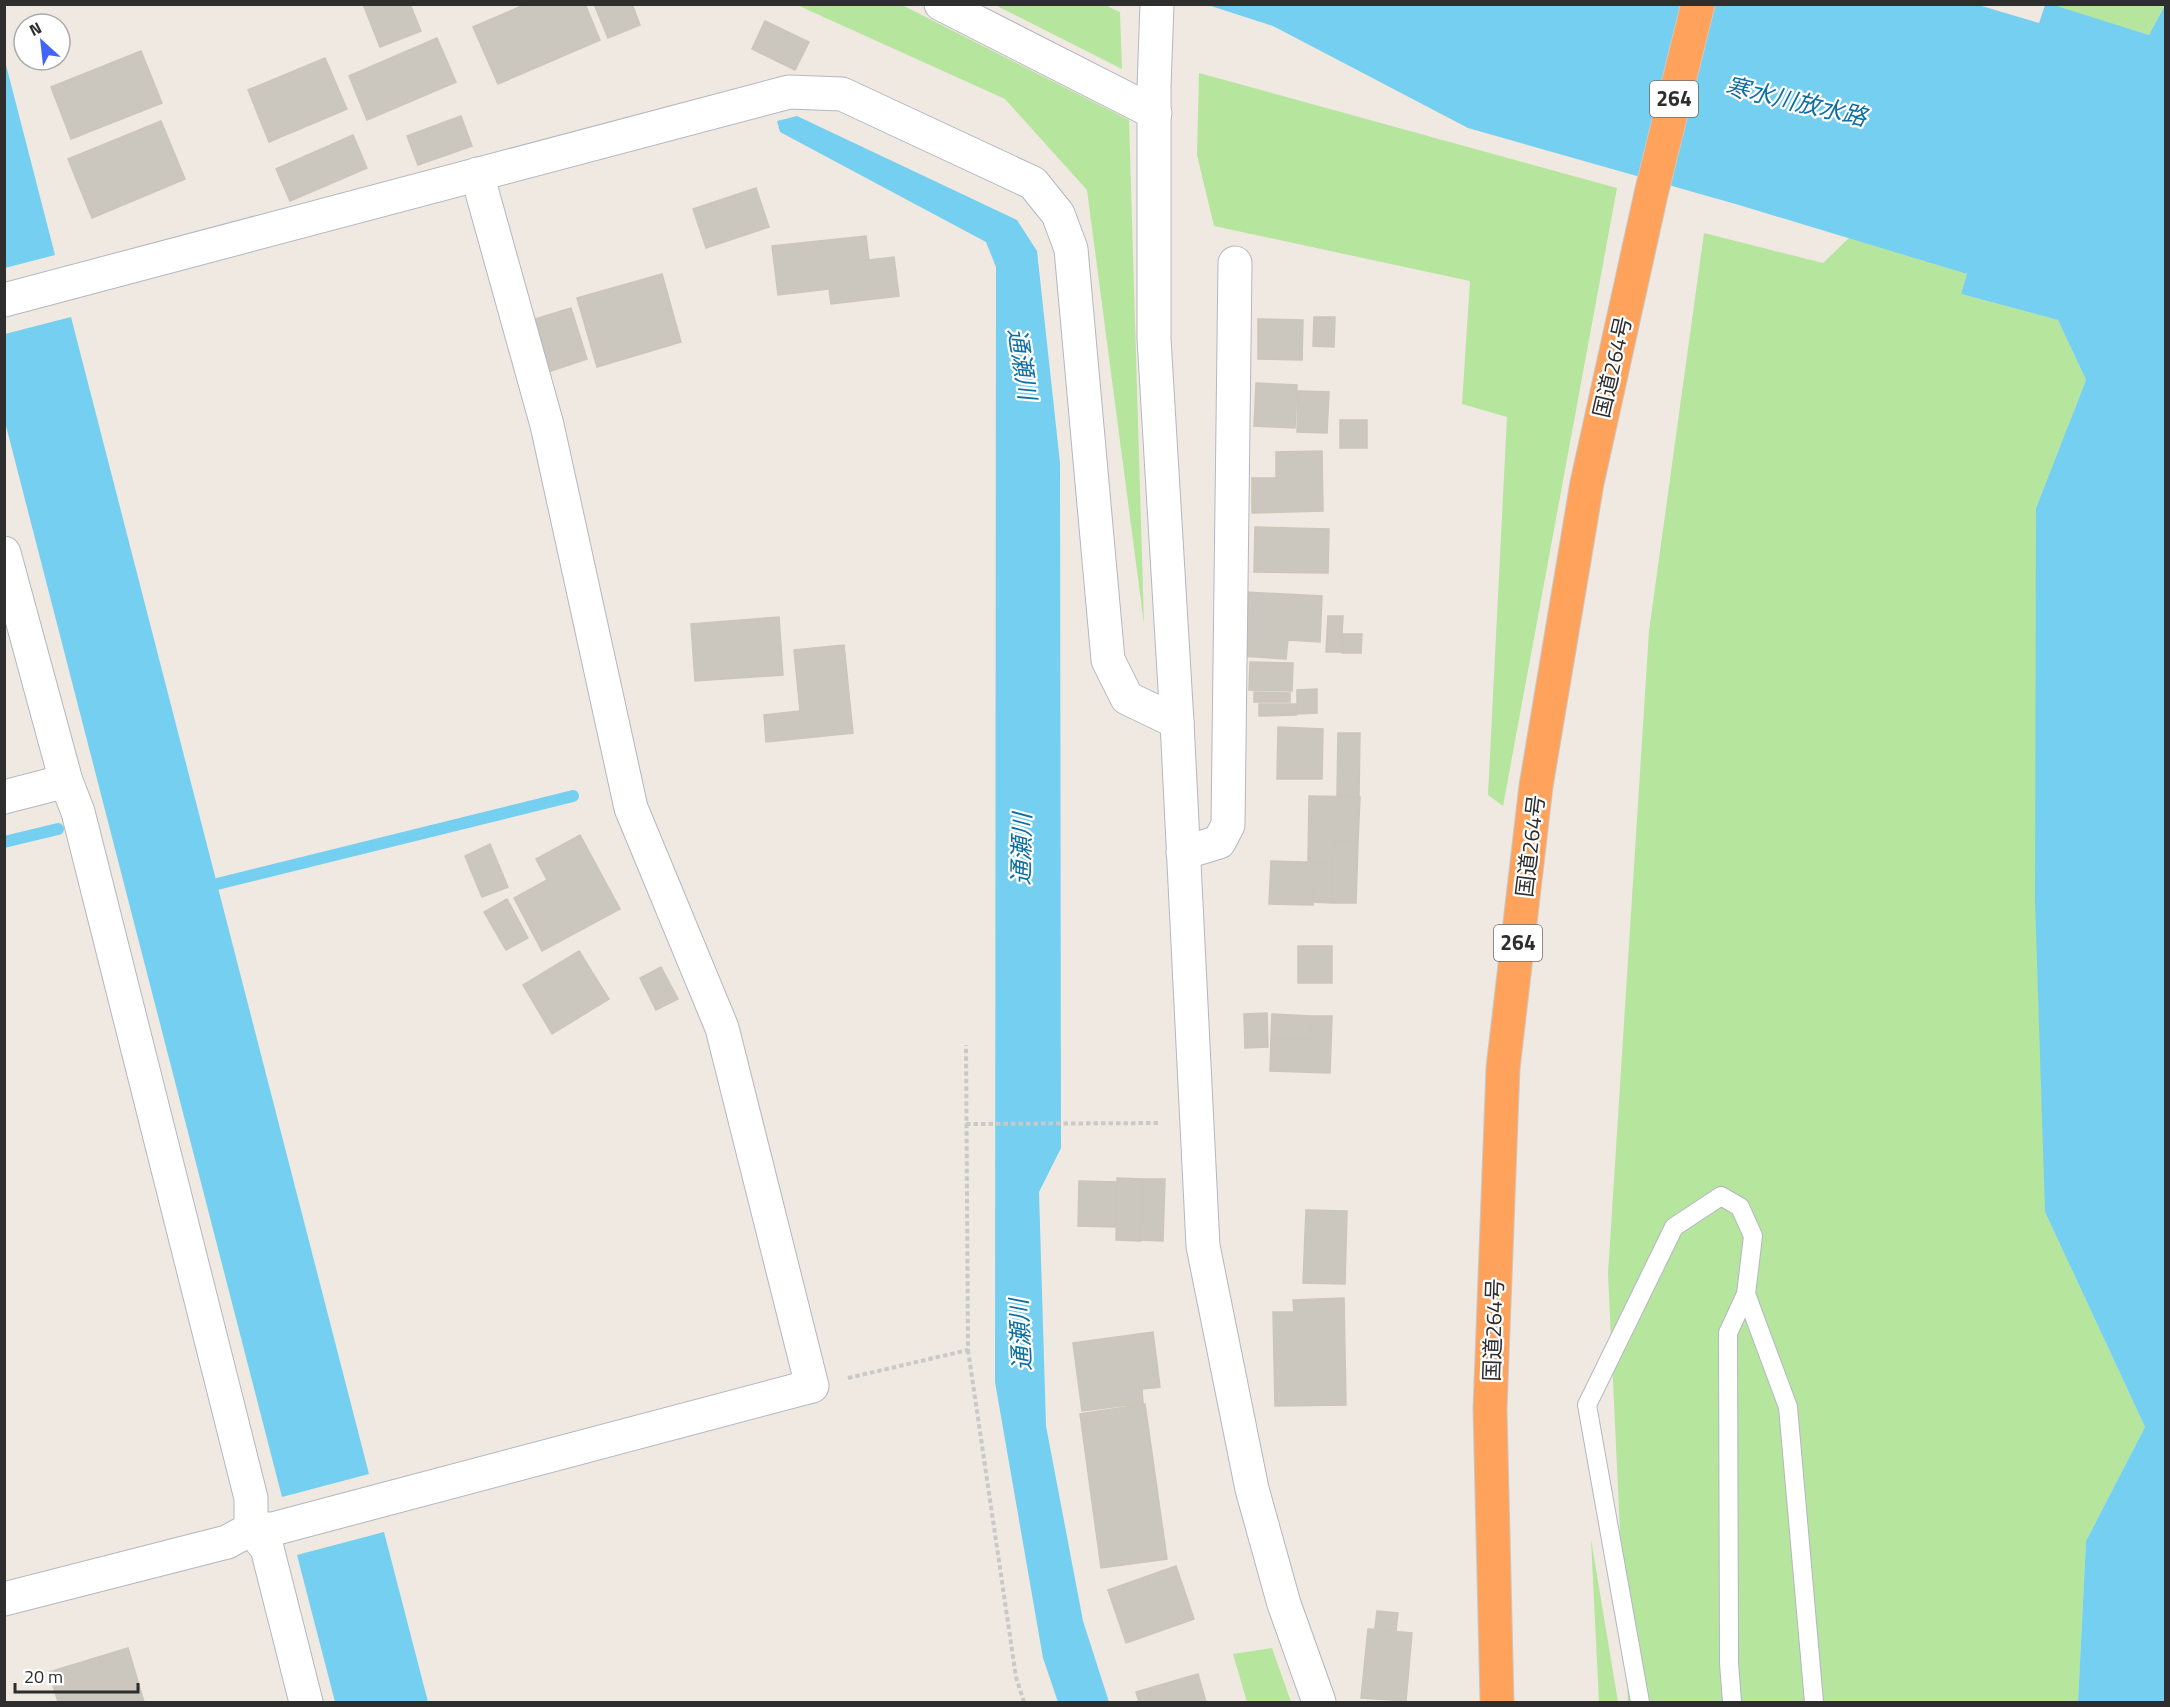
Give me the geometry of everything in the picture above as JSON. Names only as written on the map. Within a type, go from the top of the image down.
[{"type":"highway","name":"国道264号","points":[[1497,1702],[1490,1409],[1503,1068],[1536,786],[1587,483],[1651,195],[1698,4]]},
{"type":"street","points":[[941,4],[1155,100]]},
{"type":"street","points":[[1157,4],[1154,339],[1177,722],[1203,1246],[1252,1489],[1284,1604],[1319,1702]]},
{"type":"street","points":[[4,300],[789,92],[842,94],[1033,183],[1058,214],[1071,249],[1108,660],[1127,698],[1177,722]]},
{"type":"street","points":[[4,1599],[227,1542],[251,1529],[273,1528],[812,1386],[722,1028],[631,808],[547,425],[477,174]]},
{"type":"street","points":[[1183,853],[1219,842],[1228,825],[1235,263]]},
{"type":"street","points":[[4,553],[66,781],[78,812],[251,1498],[251,1529],[267,1548],[306,1702]]},
{"type":"street","points":[[4,797],[66,781]]},
{"type":"lane","points":[[1640,1702],[1587,1405],[1674,1227],[1721,1196],[1740,1207],[1754,1236],[1746,1294],[1728,1333],[1729,1664],[1732,1702]]},
{"type":"lane","points":[[1746,1294],[1788,1407],[1814,1702]]},
{"type":"path","points":[[966,1045],[968,1350],[1016,1677],[1024,1702]]},
{"type":"path","points":[[966,1124],[1197,1123]]},
{"type":"path","points":[[812,1386],[968,1350]]},
{"type":"green space","points":[[797,5],[902,5],[1129,120],[1144,624],[1087,190],[1005,99]]},
{"type":"green space","points":[[995,5],[1105,5],[1120,12],[1122,69]]},
{"type":"green space","points":[[2050,5],[2165,5],[2149,35]]},
{"type":"green space","points":[[1199,73],[1617,188],[1503,806],[1488,795],[1507,417],[1462,404],[1470,281],[1214,226],[1197,155]]},
{"type":"green space","points":[[1704,233],[1823,263],[1849,238],[1967,274],[1961,294],[2058,320],[2086,380],[2036,508],[2045,1212],[2145,1427],[2086,1541],[2078,1702],[1628,1702],[1608,1274],[1649,631]]},
{"type":"green space","points":[[1591,1539],[1618,1702],[1599,1702]]},
{"type":"green space","points":[[1272,1648],[1291,1702],[1247,1702],[1233,1654]]},
{"type":"water","name":"寒水川放水路","points":[[1975,4],[2039,23],[2045,5],[2050,4],[2149,35],[2165,5],[2165,1702],[2078,1702],[2086,1541],[2145,1427],[2045,1212],[2035,900],[2036,508],[2086,380],[2058,320],[1961,294],[1967,274],[1739,205],[1468,128],[1273,26],[1208,5]]},
{"type":"water","points":[[5,61],[55,255],[4,268]]},
{"type":"water","name":"通瀬川","points":[[797,116],[1017,220],[1037,251],[1060,463],[1061,1148],[1039,1192],[1046,1426],[1083,1621],[1109,1702],[1058,1702],[1043,1658],[995,1382],[996,267],[986,242],[780,132],[777,121]]},
{"type":"water","points":[[71,317],[369,1474],[282,1497],[5,422],[5,334]]},
{"type":"water","points":[[384,1532],[428,1702],[335,1702],[297,1555]]},
{"type":"building","points":[[363,4],[410,4],[421,31],[380,47]]},
{"type":"building","points":[[526,4],[585,4],[600,40],[498,84],[473,27]]},
{"type":"building","points":[[594,4],[632,4],[640,25],[608,38]]},
{"type":"building","points":[[765,21],[809,42],[795,70],[752,49]]},
{"type":"building","points":[[437,38],[456,82],[367,120],[349,76]]},
{"type":"building","points":[[141,51],[162,103],[71,139],[51,87]]},
{"type":"building","points":[[325,58],[347,109],[269,142],[248,90]]},
{"type":"building","points":[[461,116],[472,146],[418,165],[407,136]]},
{"type":"building","points":[[161,121],[185,179],[92,218],[68,159]]},
{"type":"building","points":[[353,135],[367,168],[290,201],[276,169]]},
{"type":"building","points":[[756,188],[769,227],[706,248],[693,209]]},
{"type":"building","points":[[866,236],[869,260],[894,257],[899,296],[831,304],[829,289],[778,295],[772,246]]},
{"type":"building","points":[[662,274],[681,342],[597,367],[577,298]]},
{"type":"building","points":[[571,308],[587,359],[548,372],[532,320]]},
{"type":"building","points":[[1314,317],[1335,317],[1334,347],[1313,346]]},
{"type":"building","points":[[1258,319],[1303,320],[1302,360],[1258,359]]},
{"type":"building","points":[[1256,383],[1297,385],[1295,428],[1254,426]]},
{"type":"building","points":[[1298,391],[1329,392],[1327,433],[1297,432]]},
{"type":"building","points":[[1340,420],[1367,420],[1367,448],[1340,448]]},
{"type":"building","points":[[1322,451],[1323,511],[1252,513],[1252,478],[1276,478],[1276,452]]},
{"type":"building","points":[[1255,527],[1329,529],[1328,573],[1254,572]]},
{"type":"building","points":[[1245,592],[1322,596],[1320,642],[1288,640],[1286,659],[1242,656]]},
{"type":"building","points":[[1328,616],[1343,616],[1341,652],[1326,652]]},
{"type":"building","points":[[779,617],[783,675],[695,681],[691,624]]},
{"type":"building","points":[[1343,634],[1362,634],[1361,653],[1342,653]]},
{"type":"building","points":[[844,645],[853,733],[766,742],[764,715],[800,711],[794,650]]},
{"type":"building","points":[[1250,662],[1293,663],[1292,691],[1249,690]]},
{"type":"building","points":[[1317,689],[1317,713],[1297,714],[1297,690]]},
{"type":"building","points":[[1254,692],[1290,693],[1290,702],[1254,702]]},
{"type":"building","points":[[1259,704],[1296,704],[1296,715],[1259,716]]},
{"type":"building","points":[[1278,727],[1323,729],[1322,779],[1277,779]]},
{"type":"building","points":[[1338,733],[1360,733],[1359,796],[1337,795]]},
{"type":"building","points":[[1309,796],[1360,797],[1358,842],[1334,841],[1333,863],[1308,862]]},
{"type":"building","points":[[580,835],[620,909],[542,951],[514,898],[547,880],[536,859]]},
{"type":"building","points":[[1334,841],[1358,842],[1356,903],[1332,903]]},
{"type":"building","points":[[490,844],[508,887],[482,897],[465,856]]},
{"type":"building","points":[[1271,861],[1333,863],[1332,880],[1314,880],[1313,905],[1269,904]]},
{"type":"building","points":[[1314,880],[1332,880],[1332,903],[1313,902]]},
{"type":"building","points":[[507,899],[528,938],[506,950],[484,912]]},
{"type":"building","points":[[1298,946],[1332,946],[1332,983],[1298,983]]},
{"type":"building","points":[[579,951],[609,999],[552,1034],[523,985]]},
{"type":"building","points":[[661,967],[678,999],[656,1010],[640,978]]},
{"type":"building","points":[[1267,1013],[1268,1047],[1245,1048],[1244,1014]]},
{"type":"building","points":[[1272,1014],[1310,1016],[1310,1039],[1271,1038]]},
{"type":"building","points":[[1310,1016],[1332,1016],[1330,1073],[1270,1071],[1271,1038],[1310,1039]]},
{"type":"building","points":[[1117,1178],[1142,1179],[1141,1241],[1116,1240]]},
{"type":"building","points":[[1143,1179],[1165,1179],[1163,1241],[1141,1240]]},
{"type":"building","points":[[1079,1181],[1116,1182],[1115,1227],[1078,1226]]},
{"type":"building","points":[[1306,1210],[1347,1211],[1345,1284],[1303,1283]]},
{"type":"building","points":[[1344,1298],[1346,1405],[1275,1406],[1273,1312],[1294,1312],[1293,1300]]},
{"type":"building","points":[[1153,1332],[1160,1387],[1142,1389],[1143,1403],[1082,1411],[1073,1343]]},
{"type":"building","points":[[1145,1404],[1167,1559],[1101,1568],[1080,1414]]},
{"type":"building","points":[[1176,1566],[1194,1619],[1126,1643],[1108,1590]]},
{"type":"building","points":[[1377,1611],[1398,1613],[1396,1630],[1375,1628]]},
{"type":"building","points":[[1368,1629],[1412,1633],[1406,1701],[1361,1698]]},
{"type":"building","points":[[128,1648],[144,1702],[58,1702],[49,1672]]},
{"type":"building","points":[[1198,1674],[1206,1702],[1139,1702],[1136,1692]]},
{"type":"waterway","points":[[217,884],[573,796]]},
{"type":"waterway","points":[[4,842],[58,829]]}]
